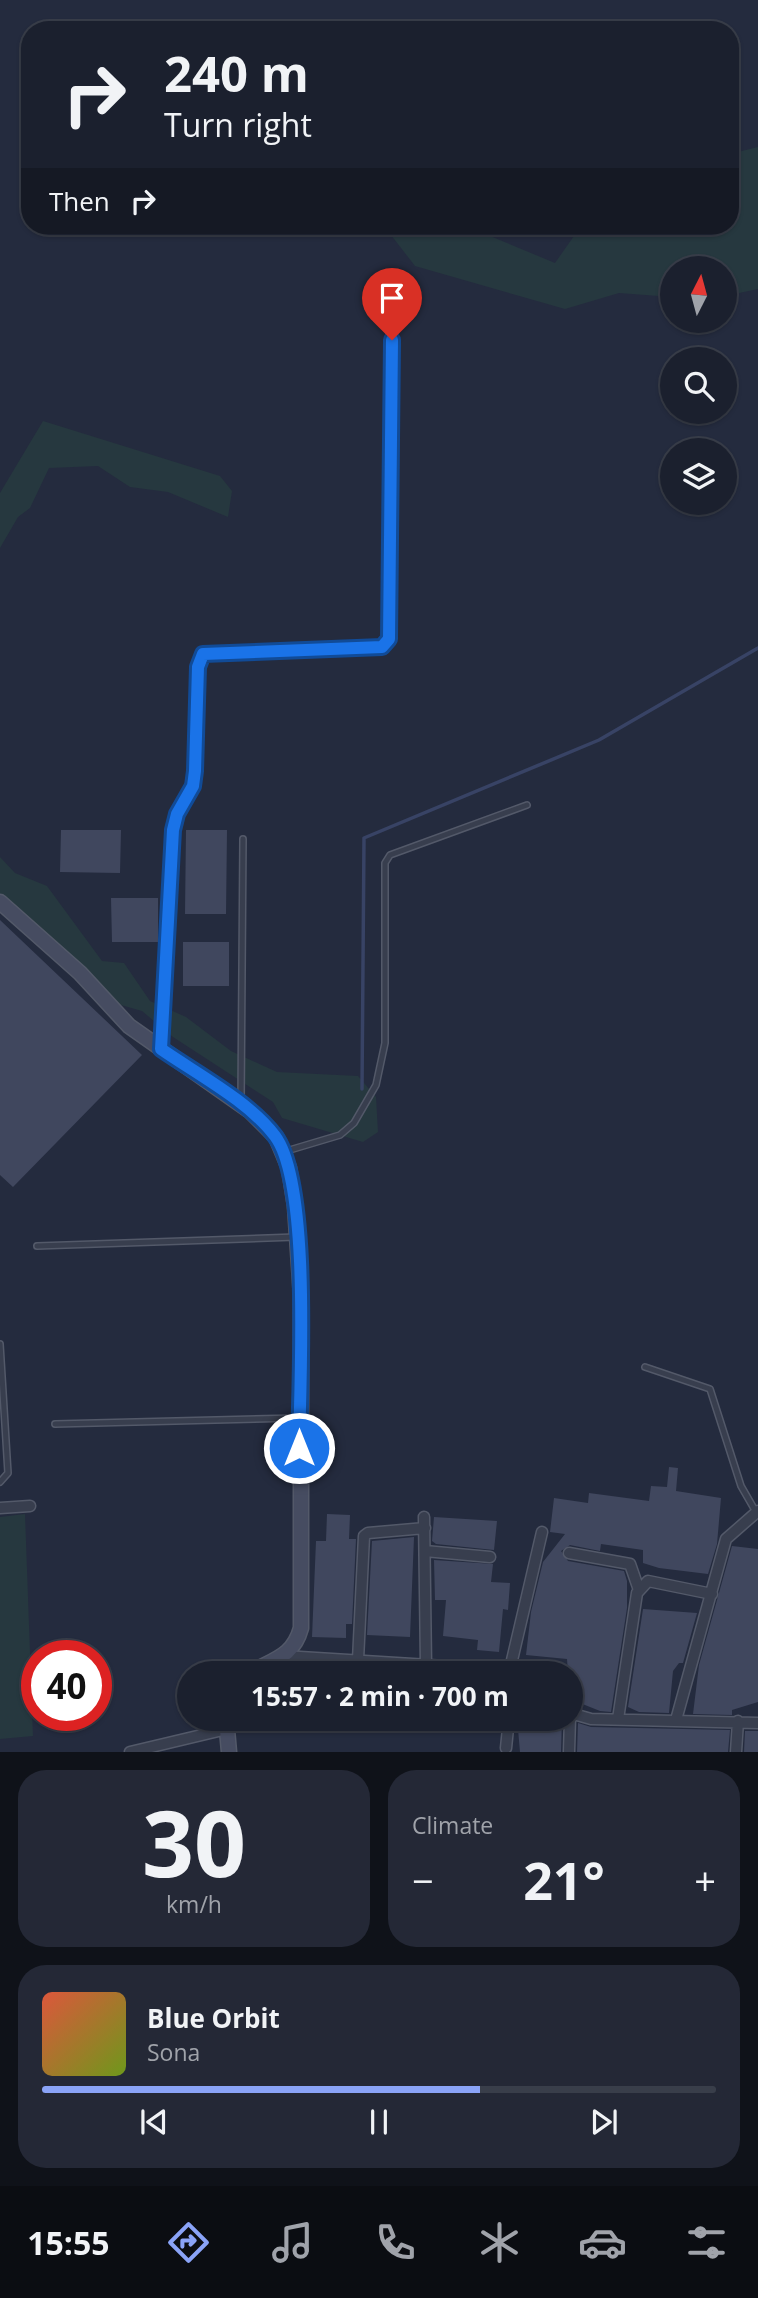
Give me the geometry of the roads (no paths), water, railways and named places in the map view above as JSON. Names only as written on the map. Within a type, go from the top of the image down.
[{"type":"street","points":[[161,1049],[173,830],[177,814],[193,786],[199,660],[203,654],[210,652],[382,647],[389,639],[392,287]]},
{"type":"street","points":[[0,902],[80,973],[129,1026],[241,1105],[276,1137],[289,1168],[301,1296],[301,1628],[297,1644],[274,1661]]},
{"type":"street","points":[[0,1508],[30,1506]]},
{"type":"street","points":[[677,1720],[726,1539],[757,1511]]},
{"type":"street","points":[[358,1660],[364,1536],[424,1522],[426,1661]]},
{"type":"street","points":[[511,1661],[542,1532]]},
{"type":"street","points":[[425,1551],[491,1557]]},
{"type":"street","points":[[569,1553],[630,1564],[639,1590],[618,1719]]},
{"type":"street","points":[[639,1590],[648,1581],[712,1594]]},
{"type":"street","points":[[284,1656],[372,1661]]},
{"type":"street","points":[[583,1716],[758,1723]]},
{"type":"street","points":[[736,1752],[738,1721]]},
{"type":"street","points":[[130,1752],[147,1750],[205,1731]]},
{"type":"street","points":[[228,1731],[229,1752]]},
{"type":"street","points":[[506,1748],[508,1731]]},
{"type":"street","points":[[569,1752],[570,1731]]},
{"type":"lane","points":[[282,1152],[340,1135],[354,1123],[376,1085],[385,1043],[385,863],[390,855],[527,805]]},
{"type":"lane","points":[[241,1105],[243,839]]},
{"type":"lane","points":[[37,1246],[297,1237]]},
{"type":"lane","points":[[0,1344],[8,1473],[0,1482]]},
{"type":"lane","points":[[645,1367],[710,1390],[741,1486],[757,1511]]},
{"type":"lane","points":[[55,1424],[299,1419]]},
{"type":"lane","points":[[0,1502],[0,1508]]},
{"type":"waterway","points":[[362,1089],[364,838],[599,740],[758,648]]}]
